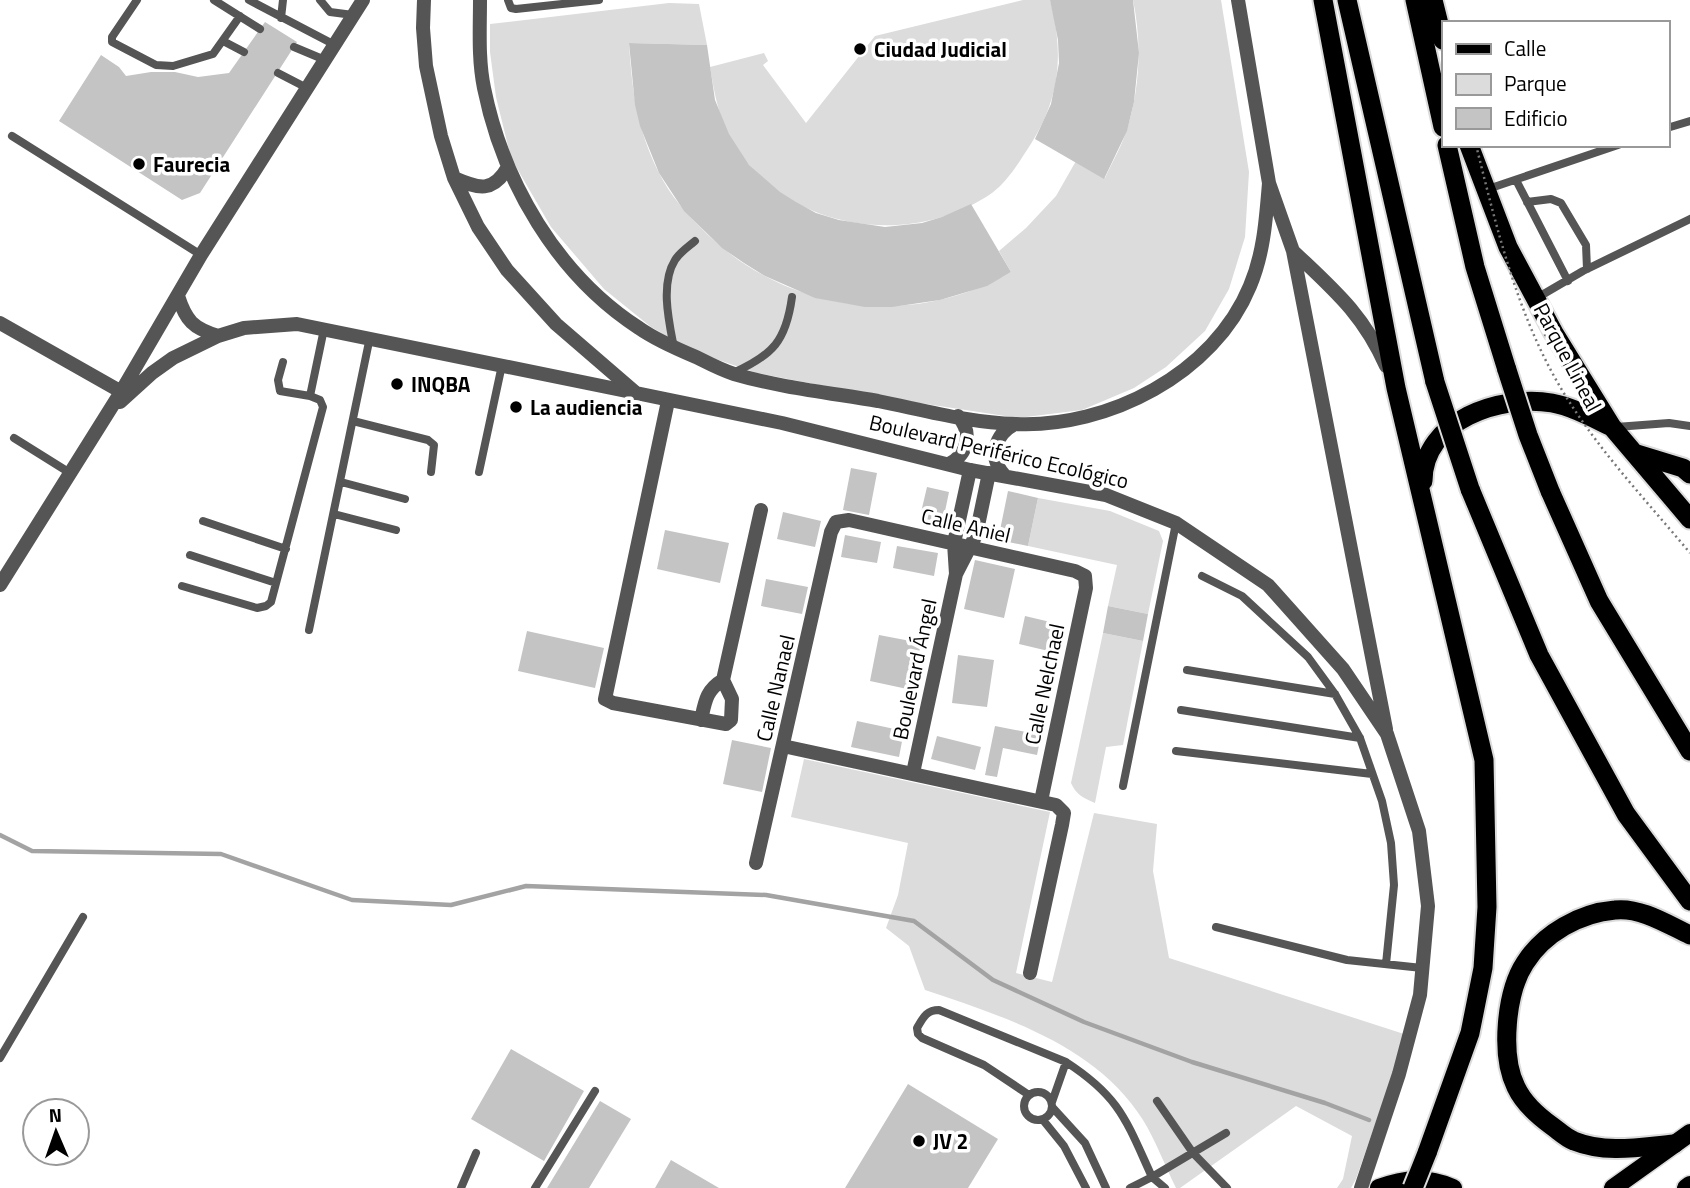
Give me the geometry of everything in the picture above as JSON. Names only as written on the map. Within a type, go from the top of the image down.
[{"type":"highway","points":[[1323,0],[1396,388],[1484,760],[1487,907],[1483,968],[1460,1065],[1413,1188]]},
{"type":"highway","points":[[1347,0],[1435,383],[1470,489],[1539,655],[1557,689],[1626,814],[1690,901]]},
{"type":"highway","points":[[1415,0],[1442,122]]},
{"type":"highway","points":[[1433,0],[1442,36]]},
{"type":"highway","points":[[1447,147],[1475,267],[1528,435],[1550,491],[1599,601],[1690,751]]},
{"type":"highway","points":[[1469,147],[1508,247],[1535,299],[1612,427],[1690,519]]},
{"type":"highway","points":[[1423,496],[1425,465],[1437,440],[1457,423],[1487,408],[1522,401],[1552,403],[1576,410],[1612,427]]},
{"type":"highway","points":[[1633,453],[1683,468],[1690,474]]},
{"type":"highway","points":[[1682,1139],[1609,1149],[1573,1141],[1538,1116],[1516,1087],[1508,1061],[1508,1026],[1513,990],[1525,963],[1544,941],[1567,923],[1616,909],[1642,913],[1690,935]]},
{"type":"main road","points":[[1613,1188],[1682,1139]]},
{"type":"main road","points":[[1379,1188],[1413,1179],[1441,1183],[1453,1188]]},
{"type":"main road","points":[[1686,1188],[1690,1185]]},
{"type":"street","points":[[125,394],[201,255],[363,0]]},
{"type":"street","name":"Boulevard Periférico Ecológico","points":[[424,0],[426,65],[441,136],[454,178],[478,227],[507,270],[556,324],[636,393],[782,423],[970,470],[1106,495],[1176,523],[1268,585],[1343,669],[1387,734],[1419,831],[1428,906],[1420,995],[1399,1073],[1361,1188]]},
{"type":"street","name":"Boulevard Periférico Ecológico","points":[[480,0],[483,86],[508,167],[549,241],[579,278],[639,329],[674,348],[733,373],[1015,425],[1060,423],[1107,411],[1142,396],[1177,374],[1203,353],[1230,322],[1250,288],[1262,252],[1269,183]]},
{"type":"street","points":[[1238,0],[1269,183],[1293,251],[1387,734]]},
{"type":"street","points":[[454,178],[471,185],[492,185],[500,181],[508,167]]},
{"type":"street","points":[[1293,251],[1351,307],[1366,326],[1396,388]]},
{"type":"street","points":[[178,296],[183,312],[190,322],[200,330],[218,336]]},
{"type":"street","points":[[0,323],[125,394]]},
{"type":"street","points":[[0,585],[110,410],[125,394],[173,358],[218,336],[244,328],[297,324],[636,393]]},
{"type":"street","points":[[668,401],[605,699],[613,704],[701,720],[726,724],[731,720],[732,699],[723,680],[761,510]]},
{"type":"street","points":[[949,464],[961,456],[967,443],[966,428],[958,416]]},
{"type":"street","points":[[1005,477],[996,464],[995,449],[1002,434],[1015,425]]},
{"type":"street","name":"Boulevard Ángel","points":[[956,574],[954,543],[970,470]]},
{"type":"street","name":"Boulevard Ángel","points":[[913,774],[956,574],[976,535],[989,473]]},
{"type":"street","name":"Calle Aniel","points":[[836,522],[849,520],[1075,571],[1085,576]]},
{"type":"street","name":"Calle Nanael","points":[[756,863],[828,545],[836,522]]},
{"type":"street","name":"Calle Nelchael","points":[[1041,801],[1086,588],[1085,576]]},
{"type":"street","points":[[701,720],[706,696],[711,687],[723,680]]},
{"type":"street","points":[[783,746],[1056,805],[1064,813],[1030,973]]},
{"type":"lane","points":[[137,0],[112,37],[112,42],[156,65],[173,66],[209,57],[240,16]]},
{"type":"lane","points":[[214,0],[260,29]]},
{"type":"lane","points":[[249,0],[335,45]]},
{"type":"lane","points":[[281,18],[283,0]]},
{"type":"lane","points":[[320,0],[330,12],[353,15]]},
{"type":"lane","points":[[508,0],[511,8],[516,9],[599,0]]},
{"type":"lane","points":[[223,41],[244,52]]},
{"type":"lane","points":[[294,47],[325,60]]},
{"type":"lane","points":[[278,73],[307,88]]},
{"type":"lane","points":[[1669,127],[1690,121]]},
{"type":"lane","points":[[12,136],[201,255]]},
{"type":"lane","points":[[1485,190],[1612,147]]},
{"type":"lane","points":[[1516,180],[1568,281]]},
{"type":"lane","points":[[1527,202],[1551,199],[1561,203],[1586,245],[1587,269]]},
{"type":"lane","points":[[1535,299],[1587,269],[1690,219]]},
{"type":"lane","points":[[674,348],[669,320],[669,277],[674,262],[695,241]]},
{"type":"lane","points":[[733,373],[758,362],[773,348],[789,320],[792,297]]},
{"type":"lane","points":[[310,397],[324,329]]},
{"type":"lane","points":[[309,630],[370,337]]},
{"type":"lane","points":[[182,586],[257,608],[271,602],[324,407],[320,400],[280,391],[278,380],[284,362]]},
{"type":"lane","points":[[479,472],[502,365]]},
{"type":"lane","points":[[353,421],[428,440],[434,445],[431,472]]},
{"type":"lane","points":[[1612,427],[1669,424],[1690,426]]},
{"type":"lane","points":[[14,438],[70,473]]},
{"type":"lane","points":[[341,482],[405,499]]},
{"type":"lane","points":[[334,514],[396,530]]},
{"type":"lane","points":[[203,521],[286,549]]},
{"type":"lane","points":[[1123,786],[1176,523]]},
{"type":"lane","points":[[190,555],[276,583]]},
{"type":"lane","points":[[1202,576],[1242,596],[1308,657],[1335,694],[1360,738],[1382,801],[1391,843],[1394,885],[1386,964]]},
{"type":"lane","points":[[1187,670],[1335,694]]},
{"type":"lane","points":[[1181,710],[1360,738]]},
{"type":"lane","points":[[1176,751],[1372,774]]},
{"type":"lane","points":[[0,1058],[83,917]]},
{"type":"lane","points":[[1216,927],[1347,960],[1422,968]]},
{"type":"lane","points":[[1029,1095],[984,1065],[922,1038],[917,1028],[926,1014],[939,1010],[1066,1062],[1106,1092],[1124,1114],[1152,1177],[1165,1188]]},
{"type":"lane","points":[[1066,1062],[1053,1105],[1051,1113],[1042,1120],[1031,1119],[1024,1111],[1023,1105],[1029,1095],[1034,1092],[1045,1094],[1053,1105],[1085,1143],[1106,1188]]},
{"type":"lane","points":[[535,1188],[595,1091]]},
{"type":"lane","points":[[1157,1101],[1193,1153],[1227,1188]]},
{"type":"lane","points":[[1042,1120],[1064,1146],[1086,1188]]},
{"type":"lane","points":[[1130,1188],[1226,1133]]},
{"type":"lane","points":[[461,1188],[476,1153]]},
{"type":"path","name":"Parque Lineal","points":[[1477,147],[1509,273],[1534,334],[1562,389],[1604,453],[1690,553]]},
{"type":"green space","points":[[1023,0],[1050,0],[1055,22],[1058,63],[1051,100],[1035,137],[1009,176],[992,193],[958,211],[922,222],[884,225],[847,221],[811,210],[778,192],[750,166],[728,134],[717,102],[710,67],[764,53],[768,61],[763,65],[806,123],[875,36]]},
{"type":"green space","points":[[1133,0],[1221,0],[1249,172],[1245,237],[1229,289],[1205,331],[1166,367],[1134,388],[1082,410],[1018,418],[887,398],[757,373],[695,352],[651,327],[604,289],[551,227],[511,158],[496,97],[490,52],[490,24],[669,3],[699,4],[707,45],[629,43],[640,124],[651,155],[668,189],[707,234],[740,261],[775,281],[813,296],[853,304],[893,306],[934,301],[973,290],[1011,272],[999,251],[1026,228],[1056,196],[1076,161],[1105,178],[1125,135],[1135,97],[1138,48]]},
{"type":"green space","points":[[1038,498],[1110,511],[1159,531],[1163,541],[1148,614],[1108,606],[1117,565],[1028,546]]},
{"type":"green space","points":[[1103,633],[1143,641],[1123,745],[1106,747],[1095,803],[1078,793],[1071,783]]},
{"type":"green space","points":[[804,759],[1050,812],[1016,973],[1052,982],[1094,813],[1157,824],[1153,871],[1169,958],[1404,1034],[1394,1070],[1351,1188],[1337,1188],[1343,1179],[1352,1136],[1296,1106],[1180,1188],[1176,1188],[1143,1120],[1123,1094],[1100,1072],[1074,1053],[1017,1023],[925,990],[909,946],[886,928],[898,895],[908,843],[791,817]]},
{"type":"building","points":[[1050,0],[1133,0],[1139,53],[1134,102],[1127,131],[1104,179],[1035,139],[1051,104],[1059,63],[1058,40]]},
{"type":"building","points":[[265,22],[297,42],[200,193],[182,200],[59,121],[101,55],[119,67],[126,76],[151,72],[175,72],[198,77],[229,73]]},
{"type":"building","points":[[629,43],[707,45],[715,100],[729,134],[749,165],[796,202],[816,213],[839,220],[885,227],[922,223],[971,204],[1011,272],[987,286],[940,300],[892,307],[865,307],[815,298],[765,276],[722,248],[684,211],[659,173],[640,126],[635,105]]},
{"type":"building","points":[[851,468],[877,473],[869,515],[843,510]]},
{"type":"building","points":[[927,487],[949,492],[942,526],[919,521]]},
{"type":"building","points":[[1008,491],[1038,498],[1028,546],[998,540]]},
{"type":"building","points":[[783,512],[821,521],[815,547],[777,539]]},
{"type":"building","points":[[665,530],[729,543],[720,583],[657,569]]},
{"type":"building","points":[[845,535],[881,542],[877,563],[841,557]]},
{"type":"building","points":[[897,546],[938,553],[934,576],[893,568]]},
{"type":"building","points":[[975,560],[1015,569],[1004,618],[964,609]]},
{"type":"building","points":[[766,579],[808,587],[802,614],[761,606]]},
{"type":"building","points":[[1108,606],[1148,614],[1143,641],[1103,633]]},
{"type":"building","points":[[1025,616],[1063,625],[1057,653],[1019,644]]},
{"type":"building","points":[[527,631],[604,648],[595,688],[518,671]]},
{"type":"building","points":[[879,635],[921,643],[912,690],[870,681]]},
{"type":"building","points":[[958,655],[994,660],[987,707],[952,703]]},
{"type":"building","points":[[857,721],[904,731],[899,757],[851,747]]},
{"type":"building","points":[[995,726],[1041,735],[1037,755],[1003,748],[997,777],[985,775]]},
{"type":"building","points":[[937,736],[981,747],[975,770],[931,759]]},
{"type":"building","points":[[732,740],[771,748],[762,792],[723,784]]},
{"type":"building","points":[[511,1049],[584,1091],[544,1161],[471,1119]]},
{"type":"building","points":[[908,1084],[998,1139],[968,1188],[845,1188]]},
{"type":"building","points":[[600,1101],[631,1119],[589,1188],[547,1188]]},
{"type":"building","points":[[671,1160],[719,1188],[655,1188]]},
{"type":"waterway","points":[[0,835],[32,851],[221,854],[352,900],[451,905],[526,886],[766,895],[914,921],[993,980],[1084,1022],[1192,1062],[1325,1103],[1369,1120]]},
{"type":"place","name":"Ciudad Judicial","points":[[860,49]]},
{"type":"place","name":"Faurecia","points":[[139,164]]},
{"type":"place","name":"INQBA","points":[[397,384]]},
{"type":"place","name":"La audiencia","points":[[516,407]]},
{"type":"place","name":"JV 2","points":[[919,1141]]}]
